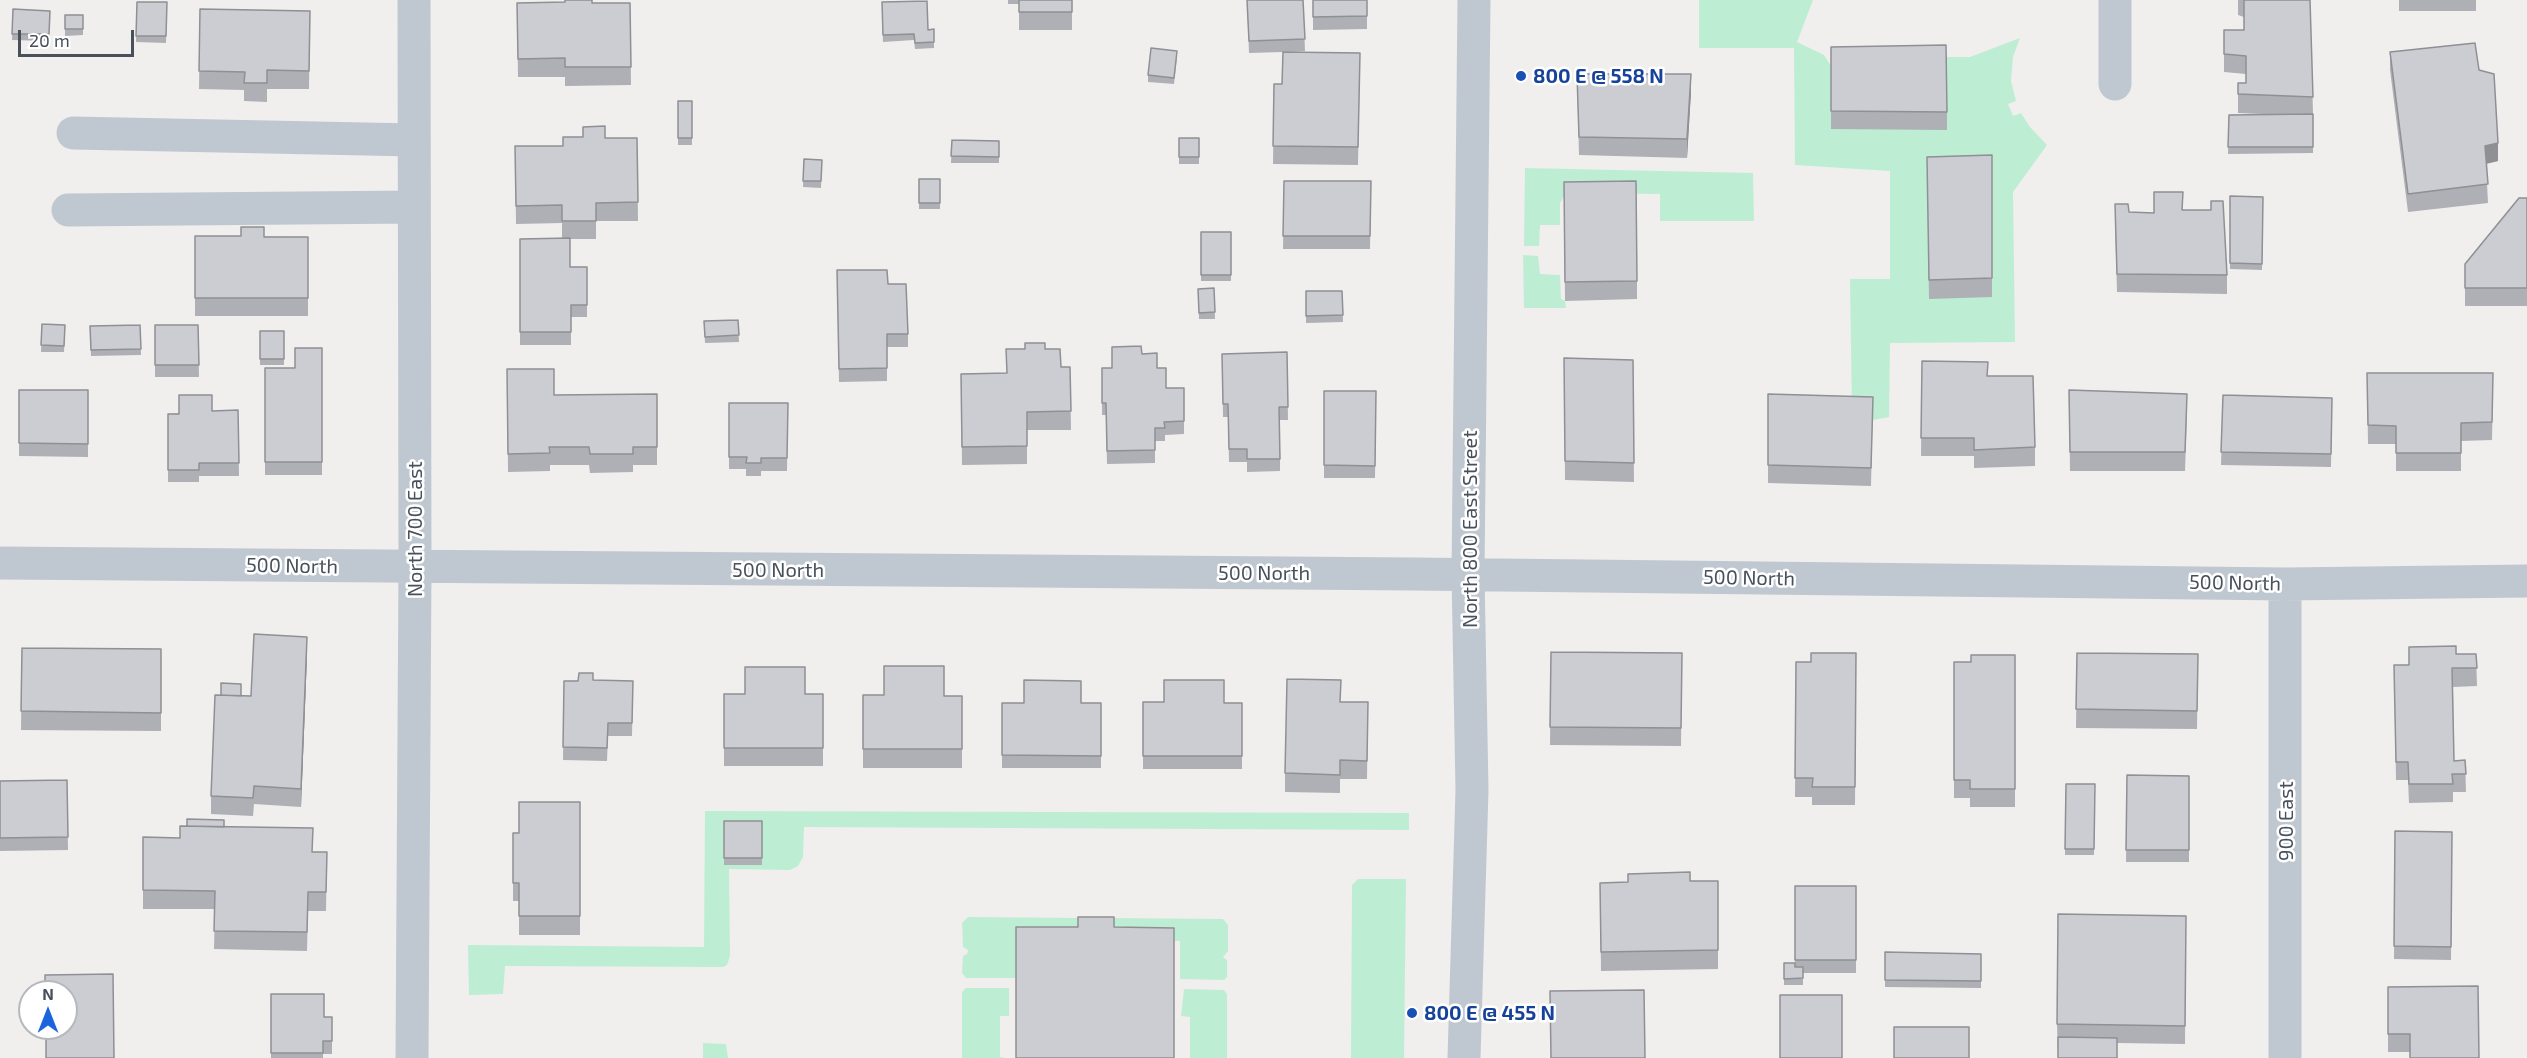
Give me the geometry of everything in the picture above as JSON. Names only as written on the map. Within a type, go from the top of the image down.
[{"type":"street","name":"North 700 East","points":[[412,1058],[415,567],[414,0]]},
{"type":"street","name":"North 800 East Street","points":[[1464,1058],[1472,790],[1468,574],[1474,0]]},
{"type":"street","points":[[2115,0],[2115,84]]},
{"type":"street","points":[[73,133],[414,140]]},
{"type":"street","points":[[68,210],[414,207]]},
{"type":"street","name":"500 North","points":[[0,563],[1468,574],[2285,584],[2527,581]]},
{"type":"street","name":"900 East","points":[[2285,584],[2285,1058]]},
{"type":"green space","points":[[1699,0],[1813,0],[1797,42],[1824,55],[1831,66],[1970,57],[2020,38],[2013,57],[2011,81],[2016,101],[2008,104],[2013,116],[2021,113],[2030,127],[2047,145],[2013,192],[2015,342],[1890,343],[1889,417],[1873,420],[1872,415],[1852,415],[1850,279],[1890,279],[1890,171],[1795,165],[1794,48],[1699,48]]},
{"type":"green space","points":[[1525,168],[1753,173],[1754,221],[1660,221],[1660,194],[1566,193],[1560,203],[1560,225],[1540,225],[1539,246],[1524,246]]},
{"type":"green space","points":[[1523,255],[1538,256],[1540,274],[1560,275],[1561,299],[1565,301],[1566,308],[1524,308]]},
{"type":"green space","points":[[705,811],[1409,813],[1409,830],[804,827],[803,857],[798,866],[790,870],[729,869],[730,956],[727,965],[723,967],[505,966],[503,994],[469,995],[468,945],[704,947]]},
{"type":"green space","points":[[1358,879],[1406,879],[1404,1058],[1351,1058],[1352,885]]},
{"type":"green space","points":[[968,917],[1082,918],[1086,922],[1016,978],[966,978],[962,973],[963,956],[968,950],[963,947],[962,923]]},
{"type":"green space","points":[[1109,918],[1223,919],[1228,925],[1228,951],[1223,957],[1227,960],[1227,977],[1224,980],[1180,979],[1180,941],[1104,940]]},
{"type":"green space","points":[[966,988],[1009,988],[1009,1016],[1000,1016],[1000,1057],[1005,1058],[962,1058],[962,992]]},
{"type":"green space","points":[[1184,989],[1224,990],[1227,994],[1227,1058],[1190,1058],[1190,1017],[1181,1016]]},
{"type":"green space","points":[[703,1043],[726,1044],[728,1058],[703,1058]]},
{"type":"building","points":[[565,0],[630,3],[631,67],[565,67],[565,58],[518,59],[517,3],[565,2]]},
{"type":"building","points":[[1019,0],[1072,0],[1072,12],[1019,12]]},
{"type":"building","points":[[1247,0],[1303,0],[1305,39],[1249,41]]},
{"type":"building","points":[[1313,0],[1367,0],[1367,16],[1313,17]]},
{"type":"building","points":[[2244,0],[2310,0],[2313,97],[2238,94],[2238,83],[2246,83],[2246,56],[2224,54],[2224,30],[2244,30]]},
{"type":"building","points":[[927,1],[928,30],[934,29],[934,42],[915,43],[914,34],[883,35],[882,2]]},
{"type":"building","points":[[137,2],[167,2],[166,36],[136,36]]},
{"type":"building","points":[[13,9],[50,11],[49,34],[12,34]]},
{"type":"building","points":[[200,9],[310,11],[309,71],[267,70],[267,83],[244,83],[245,72],[199,71]]},
{"type":"building","points":[[65,15],[83,15],[83,29],[65,29]]},
{"type":"building","points":[[2475,43],[2479,70],[2494,74],[2498,143],[2485,146],[2488,184],[2408,194],[2390,52]]},
{"type":"building","points":[[1946,45],[1947,112],[1831,111],[1831,47]]},
{"type":"building","points":[[1151,48],[1177,51],[1174,78],[1148,75]]},
{"type":"building","points":[[1283,52],[1360,53],[1358,147],[1273,146],[1274,84],[1282,84]]},
{"type":"building","points":[[1577,74],[1691,74],[1687,139],[1579,137]]},
{"type":"building","points":[[678,101],[692,101],[692,138],[678,138]]},
{"type":"building","points":[[2313,114],[2313,147],[2228,147],[2229,115]]},
{"type":"building","points":[[605,126],[605,138],[637,138],[638,202],[596,203],[596,221],[562,221],[562,205],[516,206],[515,146],[563,146],[563,137],[583,137],[583,127]]},
{"type":"building","points":[[1179,138],[1199,138],[1199,157],[1179,157]]},
{"type":"building","points":[[952,140],[999,141],[999,157],[951,156]]},
{"type":"building","points":[[1992,155],[1992,278],[1929,280],[1927,157]]},
{"type":"building","points":[[804,159],[822,160],[821,181],[803,181]]},
{"type":"building","points":[[919,179],[940,179],[940,203],[919,203]]},
{"type":"building","points":[[1284,181],[1371,181],[1370,236],[1283,236]]},
{"type":"building","points":[[1636,181],[1637,281],[1565,282],[1564,182]]},
{"type":"building","points":[[2154,192],[2183,192],[2182,210],[2211,210],[2211,201],[2223,201],[2227,275],[2117,274],[2115,204],[2128,204],[2129,212],[2154,213]]},
{"type":"building","points":[[2230,196],[2263,197],[2262,264],[2230,263]]},
{"type":"building","points":[[2519,198],[2527,198],[2527,288],[2465,288],[2465,264]]},
{"type":"building","points":[[241,227],[264,227],[264,237],[308,237],[308,298],[195,298],[195,236],[241,236]]},
{"type":"building","points":[[1201,232],[1231,232],[1231,275],[1201,275]]},
{"type":"building","points":[[570,238],[570,267],[587,267],[587,305],[571,305],[571,332],[520,332],[520,239]]},
{"type":"building","points":[[837,270],[887,270],[888,284],[906,284],[908,334],[887,334],[887,368],[839,369]]},
{"type":"building","points":[[1214,288],[1215,312],[1199,313],[1198,289]]},
{"type":"building","points":[[1306,291],[1342,291],[1343,315],[1306,316]]},
{"type":"building","points":[[738,320],[739,335],[705,337],[704,321]]},
{"type":"building","points":[[42,324],[65,325],[64,346],[41,345]]},
{"type":"building","points":[[140,325],[141,349],[91,350],[90,326]]},
{"type":"building","points":[[155,325],[198,325],[199,365],[155,365]]},
{"type":"building","points":[[260,331],[284,331],[284,359],[260,359]]},
{"type":"building","points":[[1025,343],[1045,343],[1045,349],[1060,349],[1061,367],[1070,367],[1071,411],[1027,412],[1027,446],[962,447],[961,374],[1007,373],[1006,349],[1025,349]]},
{"type":"building","points":[[1141,346],[1142,354],[1157,353],[1157,368],[1166,368],[1166,388],[1184,388],[1184,421],[1164,422],[1165,428],[1155,428],[1155,450],[1107,451],[1106,403],[1102,403],[1102,368],[1112,368],[1112,347]]},
{"type":"building","points":[[295,348],[322,348],[322,462],[265,462],[265,368],[295,368]]},
{"type":"building","points":[[1287,352],[1288,407],[1279,407],[1280,459],[1247,459],[1247,449],[1229,449],[1228,404],[1223,404],[1222,354]]},
{"type":"building","points":[[1564,358],[1633,360],[1634,463],[1565,461]]},
{"type":"building","points":[[1922,361],[1988,362],[1987,376],[2033,376],[2035,447],[1974,450],[1974,438],[1921,438]]},
{"type":"building","points":[[507,369],[554,369],[554,395],[657,394],[657,447],[633,447],[633,454],[590,454],[589,447],[549,447],[550,453],[508,454]]},
{"type":"building","points":[[2367,373],[2493,373],[2492,422],[2461,423],[2461,453],[2396,453],[2396,426],[2368,425]]},
{"type":"building","points":[[19,390],[88,390],[88,444],[19,443]]},
{"type":"building","points":[[2069,390],[2187,394],[2185,452],[2070,452]]},
{"type":"building","points":[[1324,391],[1376,391],[1375,466],[1324,465]]},
{"type":"building","points":[[1768,394],[1873,397],[1871,468],[1768,465]]},
{"type":"building","points":[[179,395],[212,395],[212,411],[238,410],[239,463],[199,463],[199,470],[168,470],[168,414],[179,414]]},
{"type":"building","points":[[2223,395],[2332,398],[2331,454],[2221,452]]},
{"type":"building","points":[[729,403],[788,403],[787,458],[761,458],[761,463],[746,463],[747,457],[729,457]]},
{"type":"building","points":[[254,634],[307,637],[301,789],[254,786],[253,798],[211,796],[215,695],[251,696]]},
{"type":"building","points":[[2456,646],[2456,654],[2476,654],[2477,668],[2452,668],[2454,761],[2465,760],[2466,774],[2452,774],[2453,784],[2409,784],[2408,762],[2396,762],[2394,665],[2409,665],[2409,647]]},
{"type":"building","points":[[22,648],[161,649],[161,713],[21,711]]},
{"type":"building","points":[[1551,652],[1682,653],[1681,728],[1550,727]]},
{"type":"building","points":[[1811,653],[1856,653],[1855,787],[1812,787],[1813,778],[1795,778],[1796,662],[1811,662]]},
{"type":"building","points":[[2077,653],[2198,654],[2197,711],[2076,709]]},
{"type":"building","points":[[1971,655],[2015,655],[2015,789],[1970,789],[1970,780],[1954,780],[1954,662],[1971,662]]},
{"type":"building","points":[[884,666],[944,666],[944,696],[962,696],[962,749],[863,749],[863,695],[884,695]]},
{"type":"building","points":[[745,667],[805,667],[805,694],[823,694],[823,748],[724,748],[724,694],[745,694]]},
{"type":"building","points":[[579,673],[593,673],[593,680],[633,681],[632,723],[608,723],[607,748],[563,747],[564,681],[578,681]]},
{"type":"building","points":[[1287,679],[1341,680],[1340,702],[1368,702],[1367,761],[1340,760],[1340,775],[1285,773]]},
{"type":"building","points":[[1024,680],[1081,681],[1081,703],[1101,703],[1101,756],[1002,755],[1002,703],[1024,703]]},
{"type":"building","points":[[1164,680],[1224,680],[1224,703],[1242,703],[1242,756],[1143,756],[1143,702],[1164,702]]},
{"type":"building","points":[[221,683],[241,684],[241,696],[221,695]]},
{"type":"building","points":[[2127,775],[2189,776],[2189,850],[2126,850]]},
{"type":"building","points":[[67,780],[68,837],[0,838],[0,781]]},
{"type":"building","points":[[2066,784],[2095,784],[2094,849],[2065,849]]},
{"type":"building","points":[[519,802],[580,802],[580,916],[519,916],[519,883],[513,883],[513,833],[519,833]]},
{"type":"building","points":[[187,819],[224,820],[224,827],[187,826]]},
{"type":"building","points":[[724,821],[762,821],[762,858],[724,858]]},
{"type":"building","points":[[180,826],[313,828],[312,852],[327,852],[326,892],[308,892],[307,932],[214,931],[215,891],[143,890],[143,837],[180,838]]},
{"type":"building","points":[[2395,831],[2452,832],[2451,947],[2394,946]]},
{"type":"building","points":[[1690,872],[1690,881],[1718,881],[1718,950],[1601,952],[1600,883],[1628,882],[1628,874]]},
{"type":"building","points":[[1795,886],[1856,886],[1856,960],[1795,960]]},
{"type":"building","points":[[2058,914],[2186,916],[2185,1026],[2057,1024]]},
{"type":"building","points":[[1078,917],[1114,917],[1114,927],[1174,928],[1174,1058],[1016,1058],[1016,927],[1078,927]]},
{"type":"building","points":[[1885,952],[1981,954],[1981,981],[1885,980]]},
{"type":"building","points":[[1784,963],[1795,963],[1795,967],[1803,967],[1803,978],[1784,979]]},
{"type":"building","points":[[113,974],[114,1058],[46,1058],[46,1040],[78,1040],[78,980],[45,980],[45,975]]},
{"type":"building","points":[[2478,986],[2479,1058],[2410,1058],[2410,1034],[2388,1034],[2388,987]]},
{"type":"building","points":[[1644,990],[1645,1058],[1551,1058],[1550,991]]},
{"type":"building","points":[[271,994],[324,994],[324,1017],[332,1017],[332,1041],[323,1041],[323,1053],[271,1053]]},
{"type":"building","points":[[1780,995],[1842,995],[1842,1058],[1780,1058]]},
{"type":"building","points":[[1894,1027],[1969,1027],[1969,1058],[1894,1058]]},
{"type":"building","points":[[2058,1037],[2117,1038],[2117,1058],[2058,1058]]},
{"type":"place","name":"800 E @ 558 N","points":[[1521,76]]},
{"type":"place","name":"800 E @ 455 N","points":[[1412,1013]]}]
